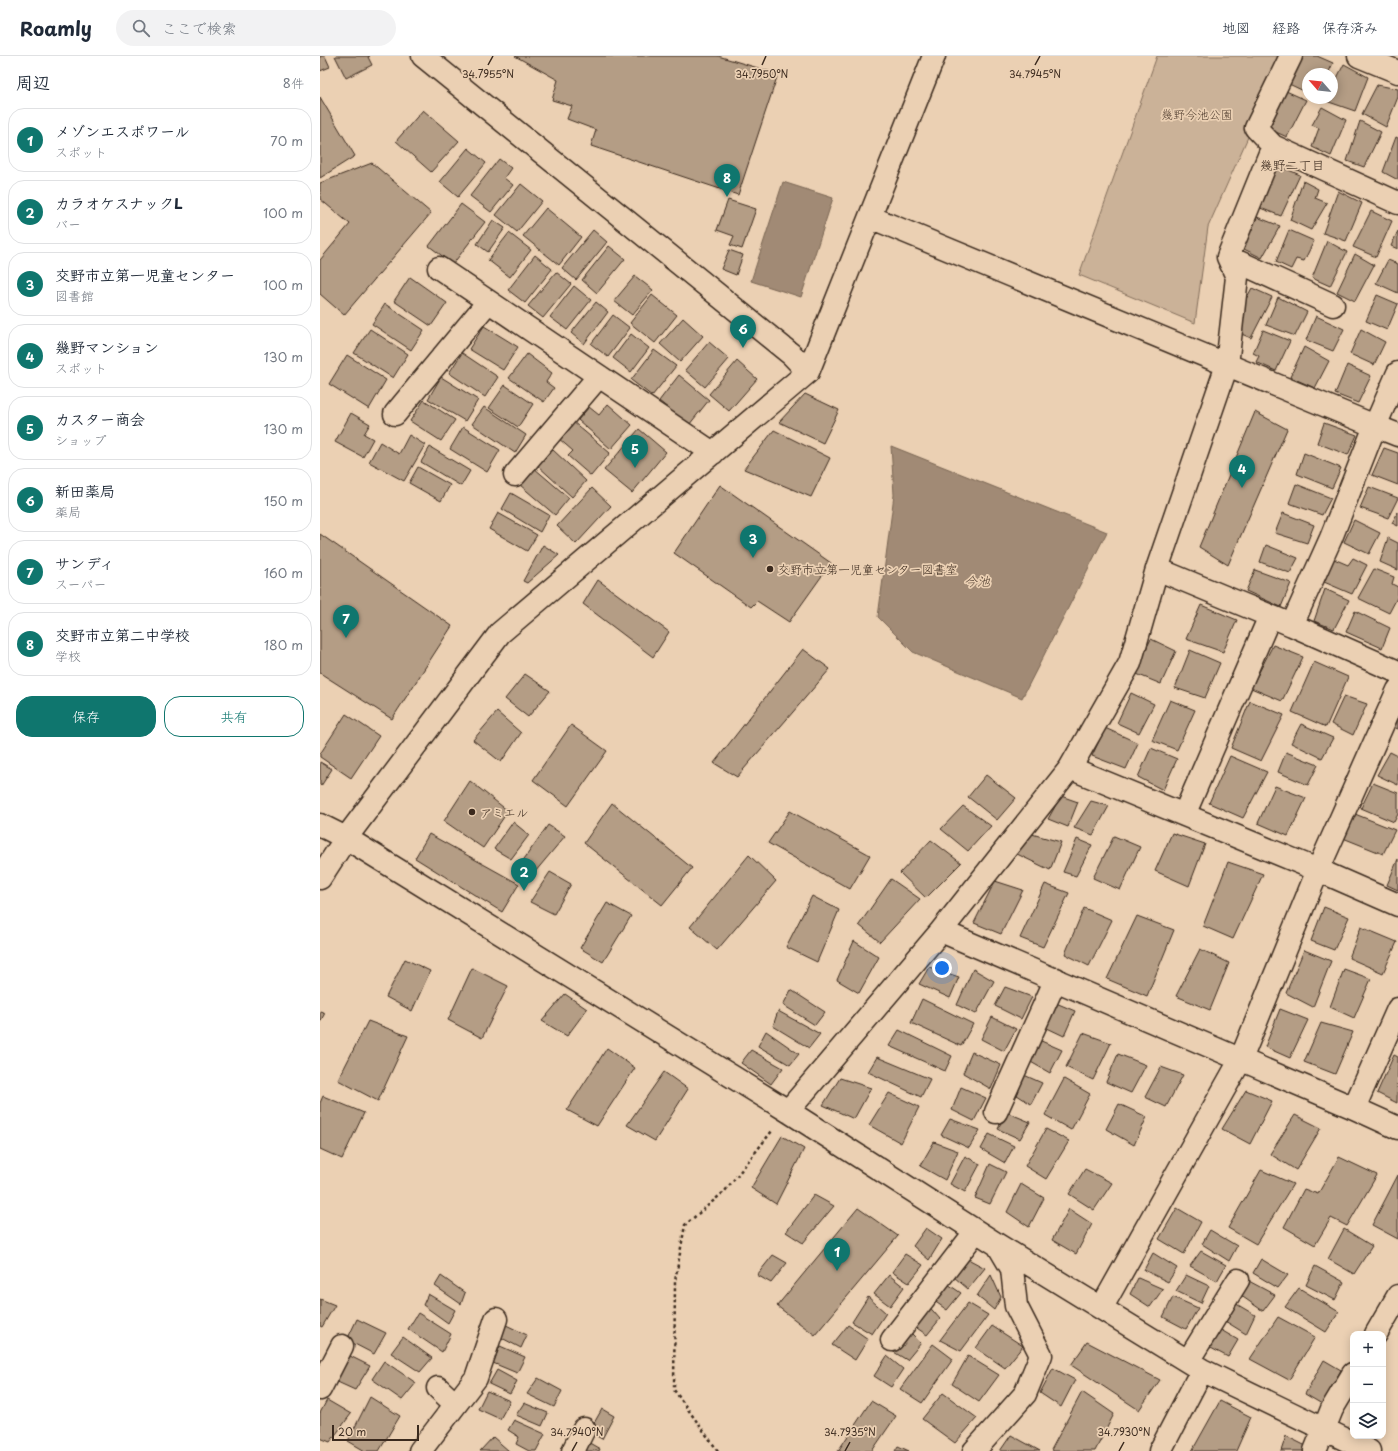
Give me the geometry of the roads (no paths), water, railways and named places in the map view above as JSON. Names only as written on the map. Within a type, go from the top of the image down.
[{"type":"street","points":[[422,56],[792,355],[808,372]]},
{"type":"street","points":[[320,878],[346,838],[500,633],[808,372],[934,56]]},
{"type":"street","points":[[1291,56],[1256,128],[1273,146],[1398,203]]},
{"type":"street","points":[[1359,56],[1398,72]]},
{"type":"street","points":[[788,1111],[942,931],[1070,768],[1130,663],[1157,569],[1227,365],[1237,277],[1228,257],[1273,146]]},
{"type":"street","points":[[870,217],[1398,436]]},
{"type":"street","points":[[1228,257],[1333,305]]},
{"type":"street","points":[[439,268],[713,453]]},
{"type":"street","points":[[395,414],[488,302]]},
{"type":"street","points":[[1292,625],[1331,538],[1375,426],[1398,373]]},
{"type":"street","points":[[515,475],[599,376]]},
{"type":"street","points":[[1157,569],[1292,625],[1398,672]]},
{"type":"street","points":[[1184,815],[1270,616]]},
{"type":"street","points":[[1102,1307],[1241,1059],[1318,870],[1398,690]]},
{"type":"street","points":[[1070,768],[1318,870],[1398,905]]},
{"type":"street","points":[[320,825],[346,838],[788,1111],[998,1245],[1195,1365],[1369,1451]]},
{"type":"street","points":[[942,931],[1398,1128]]},
{"type":"street","points":[[996,1112],[1056,979]]},
{"type":"street","points":[[1354,1108],[1398,1009]]},
{"type":"street","points":[[892,1340],[976,1231]]},
{"type":"street","points":[[974,1451],[1025,1394],[1041,1356],[1016,1306],[1012,1269],[998,1245]]},
{"type":"street","points":[[1160,1451],[1195,1365],[1238,1280]]},
{"type":"street","points":[[1378,1331],[1398,1296]]},
{"type":"street","points":[[420,1451],[476,1378],[496,1319]]},
{"type":"street","points":[[320,1389],[342,1346]]},
{"type":"street","points":[[1315,1451],[1323,1429],[1350,1380]]},
{"type":"street","points":[[438,1388],[455,1404]]},
{"type":"street","points":[[573,1451],[584,1429]]},
{"type":"water","points":[[783,182],[833,198],[801,297],[751,281]]},
{"type":"water","name":"今池","points":[[891,446],[1107,532],[1022,698],[913,652],[878,617],[894,495]]},
{"type":"place","name":"交野市立第二中学校","points":[[727,197]]},
{"type":"place","name":"新田薬局","points":[[743,348]]},
{"type":"place","name":"カスター商会","points":[[635,468]]},
{"type":"place","name":"幾野マンション","points":[[1242,488]]},
{"type":"place","name":"交野市立第一児童センター","points":[[753,558]]},
{"type":"place","name":"交野市立第一児童センター図書室","points":[[770,569]]},
{"type":"place","name":"サンディ","points":[[346,638]]},
{"type":"place","name":"アミエル","points":[[472,812]]},
{"type":"place","name":"カラオケスナックL","points":[[524,891]]},
{"type":"place","name":"メゾンエスポワール","points":[[837,1271]]},
{"type":"district","name":"幾野二丁目","points":[[1292,164]]},
{"type":"park label","name":"幾野今池公園","points":[[1197,114]]}]
